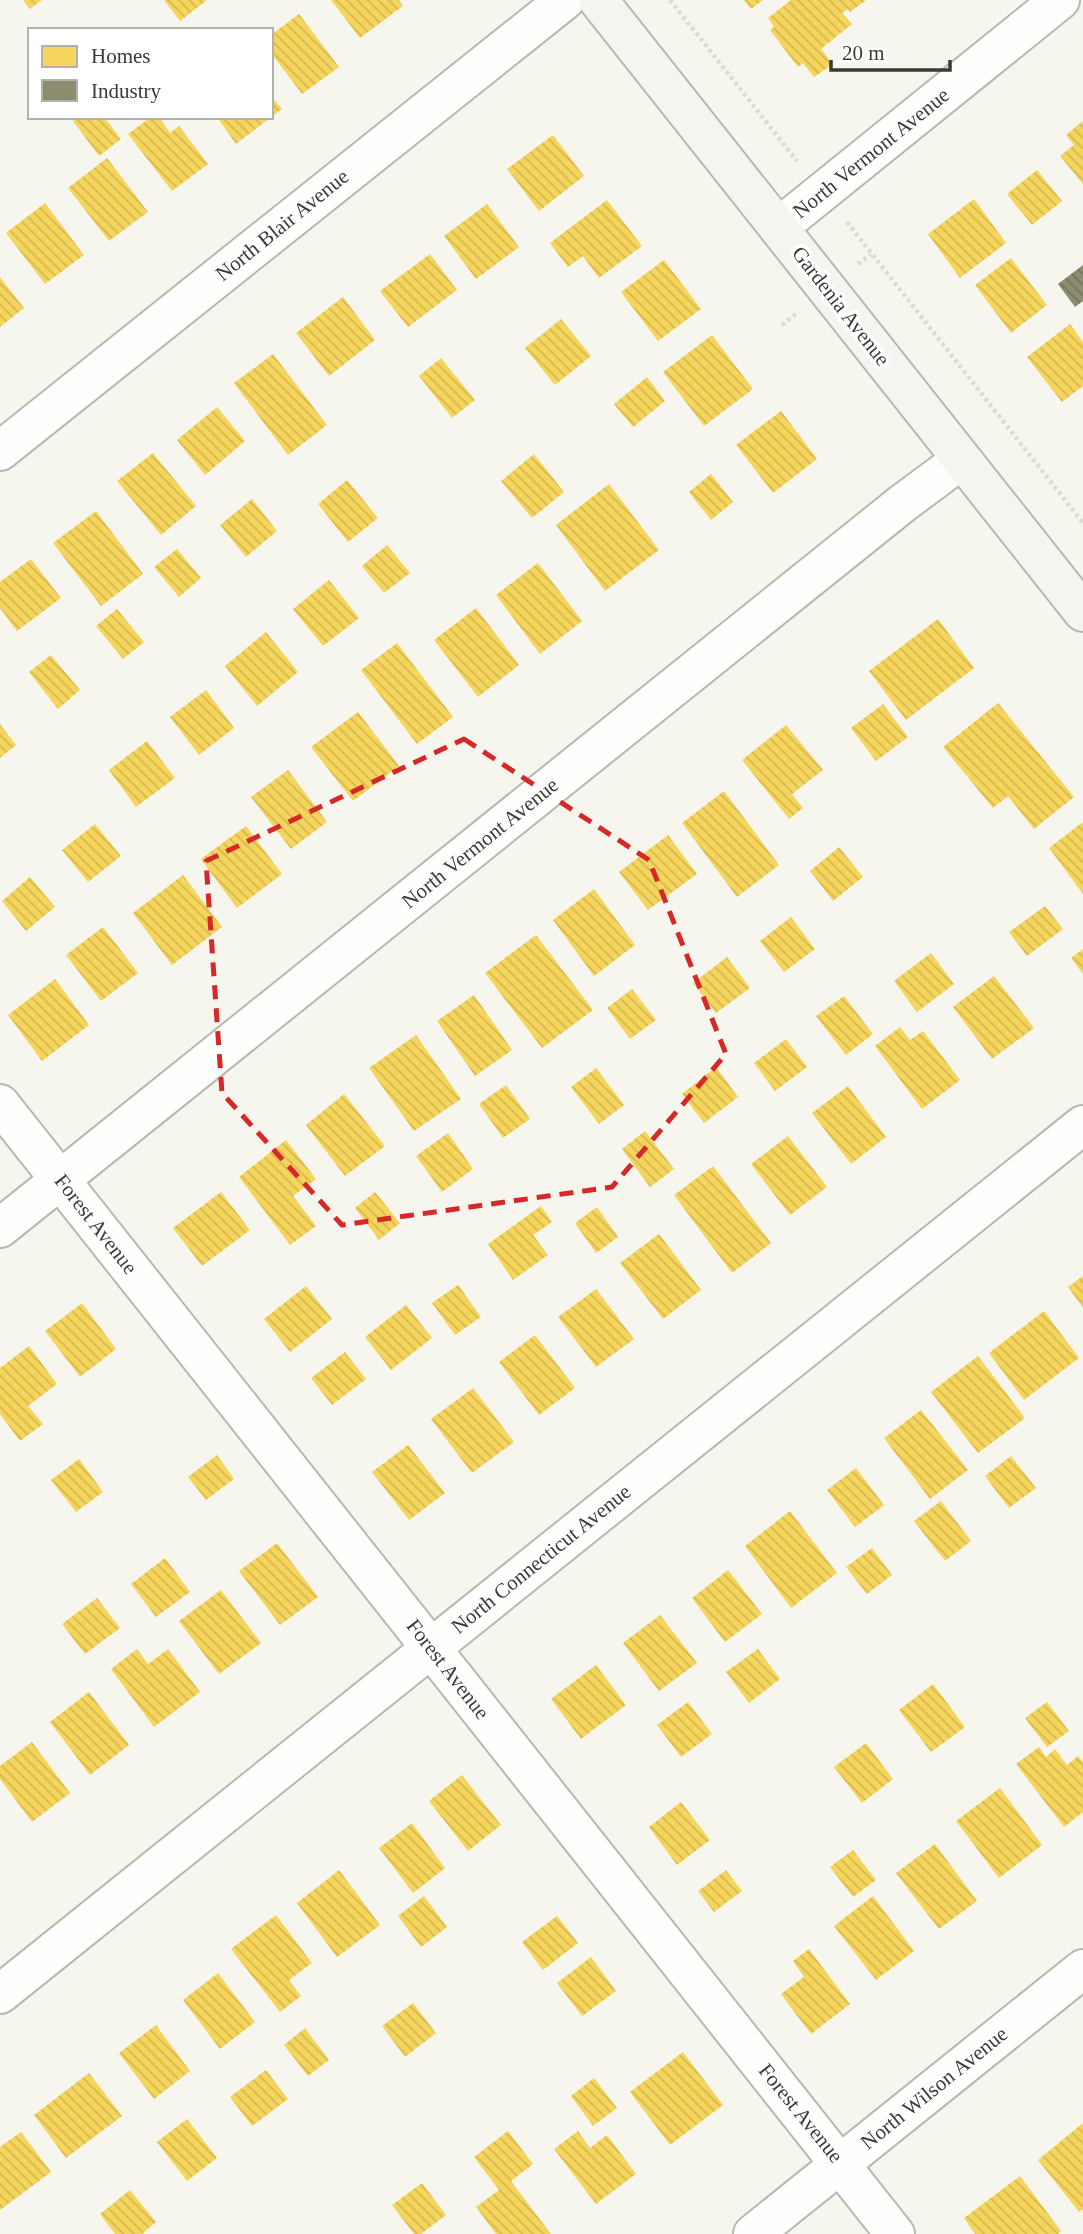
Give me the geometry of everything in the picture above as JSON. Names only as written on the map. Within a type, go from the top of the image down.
[{"type":"street","name":"North Blair Avenue","points":[[0,452],[565,0]]},
{"type":"street","name":"Gardenia Avenue","points":[[598,0],[1083,612]]},
{"type":"street","name":"North Vermont Avenue","points":[[779,228],[1060,0]]},
{"type":"street","name":"North Vermont Avenue","points":[[0,1228],[903,503],[961,460]]},
{"type":"street","name":"Forest Avenue","points":[[0,1104],[895,2234]]},
{"type":"street","name":"North Connecticut Avenue","points":[[0,1994],[1083,1125]]},
{"type":"street","name":"North Wilson Avenue","points":[[753,2234],[1083,1969]]},
{"type":"path","points":[[670,0],[804,170]]},
{"type":"path","points":[[839,214],[1083,523]]},
{"type":"path","points":[[853,268],[871,254]]},
{"type":"path","points":[[782,325],[800,310]]},
{"type":"highlighted area","points":[[464,739],[649,860],[726,1054],[612,1187],[342,1225],[222,1093],[206,861]]},
{"type":"building: Homes","points":[[23,0],[42,0],[30,9]]},
{"type":"building: Homes","points":[[164,0],[207,0],[180,21]]},
{"type":"building: Homes","points":[[331,0],[399,0],[403,6],[360,38]]},
{"type":"building: Homes","points":[[744,0],[763,0],[751,9]]},
{"type":"building: Homes","points":[[791,0],[866,0],[850,12],[848,9],[842,13],[852,24],[821,49],[833,64],[814,77],[803,63],[798,67],[770,30],[774,27],[768,18]]},
{"type":"building: Homes","points":[[299,14],[339,67],[302,94],[273,56],[273,34]]},
{"type":"building: Homes","points":[[273,98],[282,109],[273,116]]},
{"type":"building: Homes","points":[[106,119],[121,139],[99,156],[73,121]]},
{"type":"building: Homes","points":[[148,119],[160,119],[170,133],[179,126],[208,164],[172,191],[128,134]]},
{"type":"building: Homes","points":[[218,119],[269,119],[236,144]]},
{"type":"building: Homes","points":[[1083,121],[1083,184],[1060,156],[1074,145],[1066,135]]},
{"type":"building: Homes","points":[[553,135],[584,176],[539,211],[507,169]]},
{"type":"building: Homes","points":[[107,158],[148,212],[109,241],[68,188]]},
{"type":"building: Homes","points":[[1037,170],[1062,201],[1032,225],[1007,194]]},
{"type":"building: Homes","points":[[974,199],[1006,243],[960,278],[928,234]]},
{"type":"building: Homes","points":[[607,200],[642,246],[599,278],[583,256],[568,267],[550,243]]},
{"type":"building: Homes","points":[[45,203],[84,255],[45,284],[6,233]]},
{"type":"building: Homes","points":[[487,204],[519,247],[476,279],[444,236]]},
{"type":"building: Homes","points":[[430,254],[457,290],[408,327],[380,291]]},
{"type":"building: Homes","points":[[1011,258],[1047,305],[1011,333],[975,285]]},
{"type":"building: Homes","points":[[664,260],[701,309],[658,341],[621,292]]},
{"type":"building: Homes","points":[[0,277],[24,308],[0,327]]},
{"type":"building: Homes","points":[[343,297],[375,340],[329,376],[296,333]]},
{"type":"building: Homes","points":[[561,319],[591,356],[555,385],[525,348]]},
{"type":"building: Homes","points":[[1070,324],[1083,342],[1083,386],[1062,402],[1027,357]]},
{"type":"building: Homes","points":[[712,335],[753,389],[704,426],[663,372]]},
{"type":"building: Homes","points":[[273,354],[327,425],[288,455],[234,383]]},
{"type":"building: Homes","points":[[441,358],[475,400],[452,418],[419,376]]},
{"type":"building: Homes","points":[[647,377],[665,401],[633,427],[614,404]]},
{"type":"building: Homes","points":[[217,407],[245,441],[205,475],[177,440]]},
{"type":"building: Homes","points":[[781,411],[817,459],[773,493],[736,445]]},
{"type":"building: Homes","points":[[153,453],[196,506],[161,535],[117,481]]},
{"type":"building: Homes","points":[[534,454],[564,492],[532,518],[501,481]]},
{"type":"building: Homes","points":[[711,474],[733,502],[711,520],[689,492]]},
{"type":"building: Homes","points":[[347,480],[378,518],[348,542],[318,504]]},
{"type":"building: Homes","points":[[609,484],[659,550],[605,591],[556,525]]},
{"type":"building: Homes","points":[[252,499],[277,531],[246,557],[220,525]]},
{"type":"building: Homes","points":[[96,511],[143,574],[101,606],[53,543]]},
{"type":"building: Homes","points":[[387,545],[410,573],[384,593],[362,566]]},
{"type":"building: Homes","points":[[177,549],[201,578],[179,597],[154,567]]},
{"type":"building: Homes","points":[[31,559],[61,598],[17,631],[0,608],[0,582]]},
{"type":"building: Homes","points":[[538,563],[582,621],[540,654],[496,595]]},
{"type":"building: Homes","points":[[329,580],[359,618],[323,646],[293,609]]},
{"type":"building: Homes","points":[[476,608],[519,665],[478,697],[434,640]]},
{"type":"building: Homes","points":[[117,609],[144,642],[123,659],[96,626]]},
{"type":"building: Homes","points":[[938,619],[974,668],[906,720],[869,671]]},
{"type":"building: Homes","points":[[266,632],[298,672],[257,706],[225,666]]},
{"type":"building: Homes","points":[[397,643],[453,717],[417,744],[361,670]]},
{"type":"building: Homes","points":[[51,655],[80,690],[58,709],[29,672]]},
{"type":"building: Homes","points":[[206,690],[234,728],[199,755],[170,717]]},
{"type":"building: Homes","points":[[998,703],[1074,797],[1034,829],[1008,796],[993,808],[943,747]]},
{"type":"building: Homes","points":[[883,704],[908,737],[876,761],[851,728]]},
{"type":"building: Homes","points":[[358,712],[399,766],[353,801],[311,747]]},
{"type":"building: Homes","points":[[0,724],[16,745],[0,758]]},
{"type":"building: Homes","points":[[786,725],[823,770],[792,794],[803,808],[789,819],[742,760]]},
{"type":"building: Homes","points":[[147,741],[175,778],[136,807],[109,770]]},
{"type":"building: Homes","points":[[288,770],[327,822],[291,849],[251,797]]},
{"type":"building: Homes","points":[[724,791],[779,865],[737,897],[682,823]]},
{"type":"building: Homes","points":[[1083,822],[1083,894],[1049,848]]},
{"type":"building: Homes","points":[[95,824],[121,856],[88,882],[62,850]]},
{"type":"building: Homes","points":[[246,826],[282,874],[237,908],[201,859]]},
{"type":"building: Homes","points":[[668,835],[697,874],[648,910],[619,872]]},
{"type":"building: Homes","points":[[839,847],[863,877],[833,901],[810,871]]},
{"type":"building: Homes","points":[[183,875],[222,927],[172,965],[133,913]]},
{"type":"building: Homes","points":[[30,877],[55,907],[26,931],[2,901]]},
{"type":"building: Homes","points":[[594,889],[635,945],[594,976],[553,920]]},
{"type":"building: Homes","points":[[1045,906],[1063,929],[1027,956],[1009,932]]},
{"type":"building: Homes","points":[[791,917],[815,949],[784,972],[760,941]]},
{"type":"building: Homes","points":[[103,927],[138,973],[101,1001],[66,955]]},
{"type":"building: Homes","points":[[536,935],[593,1010],[542,1048],[485,973]]},
{"type":"building: Homes","points":[[1083,949],[1083,974],[1071,958]]},
{"type":"building: Homes","points":[[931,953],[954,984],[917,1012],[894,981]]},
{"type":"building: Homes","points":[[727,957],[750,988],[716,1013],[693,983]]},
{"type":"building: Homes","points":[[994,976],[1034,1028],[992,1059],[953,1007]]},
{"type":"building: Homes","points":[[55,979],[89,1025],[42,1061],[8,1015]]},
{"type":"building: Homes","points":[[632,989],[656,1020],[630,1039],[607,1008]]},
{"type":"building: Homes","points":[[474,995],[512,1050],[475,1076],[437,1021]]},
{"type":"building: Homes","points":[[844,996],[873,1034],[846,1055],[816,1016]]},
{"type":"building: Homes","points":[[900,1027],[910,1040],[923,1031],[960,1080],[922,1109],[875,1046]]},
{"type":"building: Homes","points":[[416,1035],[461,1099],[414,1131],[369,1068]]},
{"type":"building: Homes","points":[[786,1039],[807,1067],[775,1091],[754,1063]]},
{"type":"building: Homes","points":[[716,1067],[738,1097],[704,1123],[682,1094]]},
{"type":"building: Homes","points":[[596,1068],[624,1105],[599,1124],[571,1087]]},
{"type":"building: Homes","points":[[506,1085],[530,1119],[503,1138],[479,1104]]},
{"type":"building: Homes","points":[[848,1086],[886,1137],[851,1164],[812,1113]]},
{"type":"building: Homes","points":[[344,1094],[385,1146],[345,1176],[306,1125]]},
{"type":"building: Homes","points":[[645,1131],[674,1169],[650,1187],[622,1149]]},
{"type":"building: Homes","points":[[448,1133],[473,1169],[442,1192],[416,1156]]},
{"type":"building: Homes","points":[[788,1136],[827,1187],[790,1215],[751,1164]]},
{"type":"building: Homes","points":[[286,1140],[316,1179],[293,1196],[316,1226],[290,1245],[239,1177]]},
{"type":"building: Homes","points":[[713,1166],[771,1243],[732,1273],[674,1195]]},
{"type":"building: Homes","points":[[221,1192],[250,1230],[202,1266],[173,1228]]},
{"type":"building: Homes","points":[[375,1192],[400,1223],[379,1240],[355,1208]]},
{"type":"building: Homes","points":[[541,1206],[552,1222],[533,1235],[548,1255],[513,1280],[488,1244]]},
{"type":"building: Homes","points":[[597,1207],[618,1237],[596,1253],[575,1223]]},
{"type":"building: Homes","points":[[659,1234],[701,1290],[663,1319],[620,1263]]},
{"type":"building: Homes","points":[[1083,1276],[1083,1308],[1068,1287]]},
{"type":"building: Homes","points":[[458,1285],[481,1317],[455,1335],[432,1303]]},
{"type":"building: Homes","points":[[306,1286],[332,1319],[290,1352],[264,1319]]},
{"type":"building: Homes","points":[[596,1289],[634,1339],[596,1367],[558,1317]]},
{"type":"building: Homes","points":[[82,1303],[116,1349],[80,1377],[45,1331]]},
{"type":"building: Homes","points":[[406,1305],[432,1338],[391,1370],[365,1337]]},
{"type":"building: Homes","points":[[1044,1311],[1079,1358],[1024,1400],[989,1353]]},
{"type":"building: Homes","points":[[535,1335],[575,1388],[539,1415],[499,1362]]},
{"type":"building: Homes","points":[[29,1346],[57,1384],[28,1406],[43,1424],[20,1441],[0,1414],[0,1368]]},
{"type":"building: Homes","points":[[345,1352],[366,1379],[332,1405],[311,1378]]},
{"type":"building: Homes","points":[[978,1356],[1025,1418],[978,1453],[931,1392]]},
{"type":"building: Homes","points":[[473,1388],[514,1442],[472,1473],[431,1419]]},
{"type":"building: Homes","points":[[921,1410],[968,1470],[930,1499],[884,1438]]},
{"type":"building: Homes","points":[[408,1445],[445,1493],[409,1520],[372,1472]]},
{"type":"building: Homes","points":[[217,1455],[234,1479],[206,1500],[188,1477]]},
{"type":"building: Homes","points":[[1011,1456],[1036,1488],[1009,1508],[985,1476]]},
{"type":"building: Homes","points":[[79,1459],[103,1492],[76,1512],[51,1480]]},
{"type":"building: Homes","points":[[856,1468],[884,1505],[855,1527],[827,1490]]},
{"type":"building: Homes","points":[[941,1501],[971,1541],[945,1561],[914,1521]]},
{"type":"building: Homes","points":[[790,1511],[837,1573],[791,1608],[745,1546]]},
{"type":"building: Homes","points":[[277,1543],[318,1597],[280,1625],[239,1571]]},
{"type":"building: Homes","points":[[872,1548],[892,1575],[867,1594],[846,1567]]},
{"type":"building: Homes","points":[[165,1558],[190,1592],[156,1617],[131,1584]]},
{"type":"building: Homes","points":[[728,1570],[762,1614],[725,1642],[692,1598]]},
{"type":"building: Homes","points":[[221,1590],[261,1643],[219,1674],[179,1621]]},
{"type":"building: Homes","points":[[97,1598],[120,1628],[85,1654],[62,1624]]},
{"type":"building: Homes","points":[[660,1615],[697,1663],[659,1691],[623,1643]]},
{"type":"building: Homes","points":[[137,1649],[148,1664],[168,1649],[200,1692],[154,1727],[111,1669]]},
{"type":"building: Homes","points":[[758,1649],[780,1679],[749,1703],[726,1672]]},
{"type":"building: Homes","points":[[596,1665],[626,1705],[581,1739],[551,1699]]},
{"type":"building: Homes","points":[[933,1684],[965,1727],[931,1752],[899,1710]]},
{"type":"building: Homes","points":[[89,1692],[129,1745],[90,1775],[50,1722]]},
{"type":"building: Homes","points":[[688,1702],[712,1734],[681,1757],[657,1725]]},
{"type":"building: Homes","points":[[1047,1702],[1069,1731],[1047,1747],[1025,1718]]},
{"type":"building: Homes","points":[[32,1742],[70,1793],[32,1822],[0,1779],[0,1766]]},
{"type":"building: Homes","points":[[866,1743],[893,1779],[862,1803],[834,1767]]},
{"type":"building: Homes","points":[[1039,1747],[1046,1757],[1055,1749],[1067,1765],[1078,1756],[1083,1762],[1083,1812],[1064,1827],[1016,1764]]},
{"type":"building: Homes","points":[[462,1775],[501,1825],[468,1851],[429,1801]]},
{"type":"building: Homes","points":[[1000,1788],[1042,1845],[999,1878],[956,1821]]},
{"type":"building: Homes","points":[[681,1802],[710,1840],[677,1865],[649,1827]]},
{"type":"building: Homes","points":[[412,1823],[445,1868],[413,1893],[379,1848]]},
{"type":"building: Homes","points":[[935,1844],[977,1901],[939,1929],[896,1873]]},
{"type":"building: Homes","points":[[853,1850],[876,1880],[853,1897],[830,1867]]},
{"type":"building: Homes","points":[[339,1870],[380,1925],[337,1957],[297,1903]]},
{"type":"building: Homes","points":[[726,1870],[742,1891],[714,1912],[698,1891]]},
{"type":"building: Homes","points":[[424,1896],[447,1927],[421,1947],[398,1916]]},
{"type":"building: Homes","points":[[873,1896],[914,1951],[876,1980],[834,1926]]},
{"type":"building: Homes","points":[[276,1915],[312,1963],[289,1980],[301,1996],[280,2012],[231,1949]]},
{"type":"building: Homes","points":[[557,1916],[578,1943],[543,1970],[522,1942]]},
{"type":"building: Homes","points":[[809,1949],[850,2004],[811,2034],[781,1994],[804,1977],[793,1961]]},
{"type":"building: Homes","points":[[591,1957],[616,1991],[582,2016],[557,1983]]},
{"type":"building: Homes","points":[[218,1973],[255,2022],[220,2049],[183,2000]]},
{"type":"building: Homes","points":[[413,2003],[436,2033],[405,2057],[382,2026]]},
{"type":"building: Homes","points":[[156,2025],[190,2071],[154,2099],[119,2053]]},
{"type":"building: Homes","points":[[305,2028],[329,2060],[308,2076],[284,2045]]},
{"type":"building: Homes","points":[[683,2052],[723,2105],[670,2145],[630,2092]]},
{"type":"building: Homes","points":[[266,2070],[288,2099],[252,2126],[230,2097]]},
{"type":"building: Homes","points":[[89,2073],[122,2116],[66,2158],[34,2115]]},
{"type":"building: Homes","points":[[594,2078],[617,2108],[593,2126],[571,2096]]},
{"type":"building: Homes","points":[[187,2119],[217,2158],[187,2181],[157,2142]]},
{"type":"building: Homes","points":[[1083,2123],[1083,2209],[1079,2212],[1038,2160]]},
{"type":"building: Homes","points":[[508,2131],[533,2164],[511,2181],[551,2234],[496,2234],[476,2207],[499,2190],[474,2157]]},
{"type":"building: Homes","points":[[578,2131],[590,2148],[607,2135],[636,2174],[596,2204],[554,2149]]},
{"type":"building: Homes","points":[[21,2132],[51,2172],[0,2210],[0,2147]]},
{"type":"building: Homes","points":[[1020,2176],[1061,2231],[1058,2234],[975,2234],[964,2218]]},
{"type":"building: Homes","points":[[422,2183],[446,2215],[421,2234],[414,2234],[392,2205]]},
{"type":"building: Homes","points":[[130,2190],[156,2222],[142,2234],[115,2234],[100,2214]]},
{"type":"building: Industry","points":[[1083,265],[1083,301],[1075,307],[1058,284]]}]
